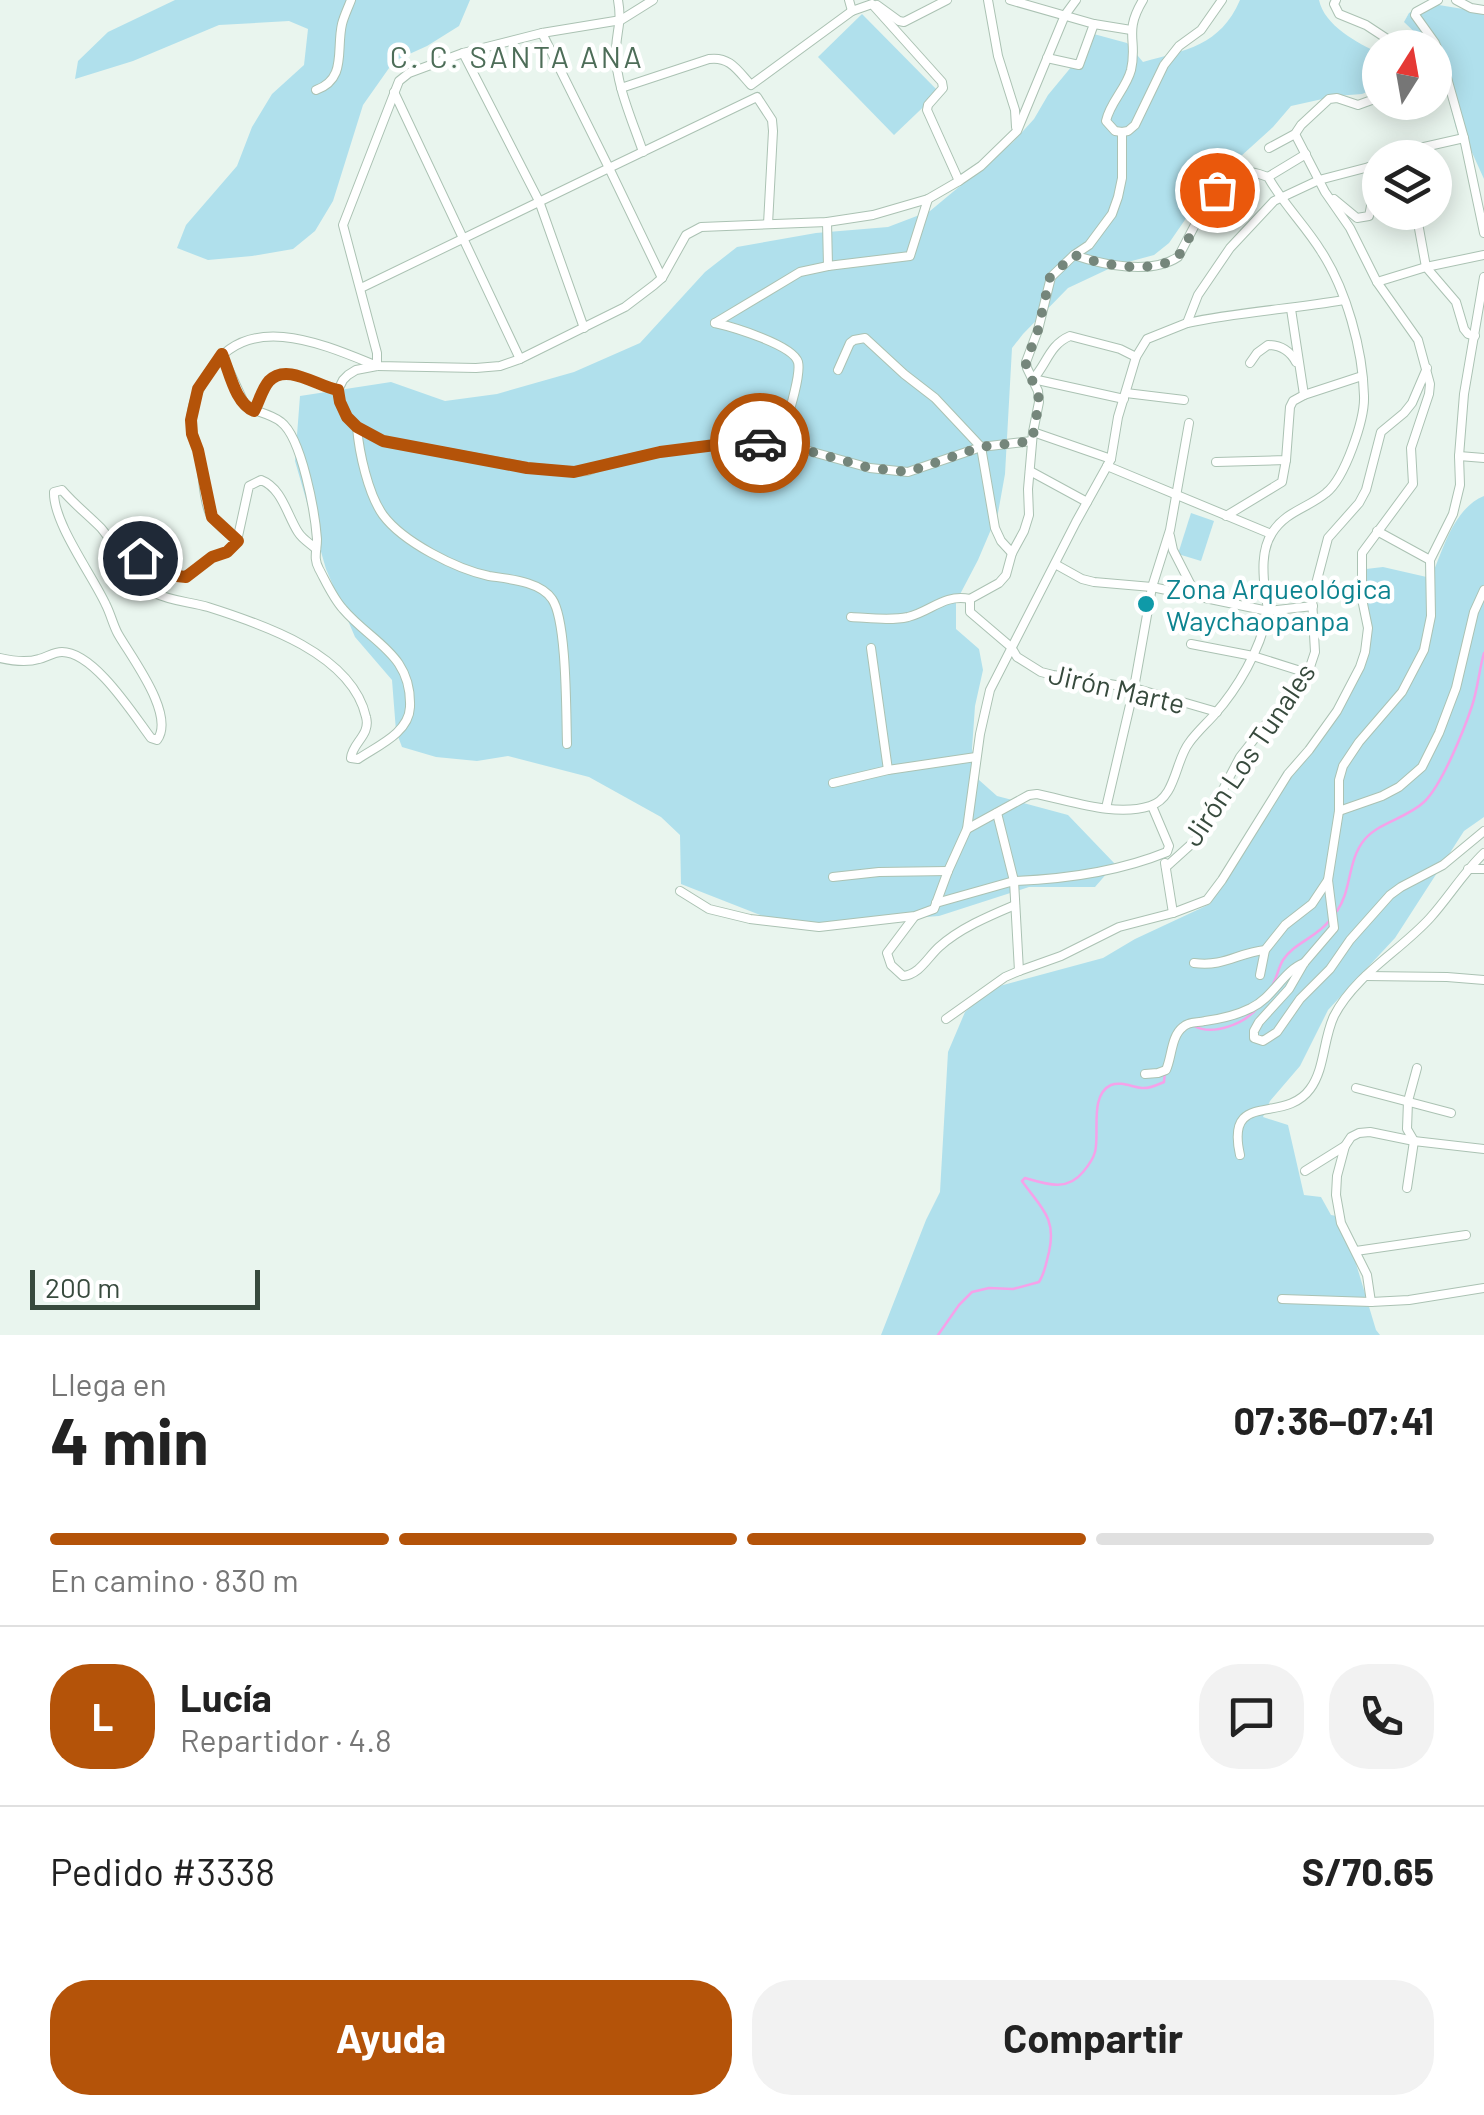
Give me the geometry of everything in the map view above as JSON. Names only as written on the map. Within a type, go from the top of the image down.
[{"type":"street","points":[[316,90],[334,78],[342,23],[351,0]]},
{"type":"street","points":[[618,0],[622,20],[615,51],[621,88],[643,152]]},
{"type":"street","points":[[377,366],[377,353],[343,225],[399,81],[409,73],[463,53],[542,33],[622,20],[653,0]]},
{"type":"street","points":[[849,0],[852,11]]},
{"type":"street","points":[[751,85],[864,5],[881,6],[904,22],[947,0]]},
{"type":"street","points":[[988,0],[1017,132]]},
{"type":"street","points":[[1010,0],[1094,24],[1131,30]]},
{"type":"street","points":[[1076,0],[1046,58],[1017,132],[981,166],[928,199],[873,215],[827,222],[692,230],[662,278],[625,306],[584,328],[500,366],[377,366],[356,370],[343,380],[338,390],[340,402],[357,427],[383,441],[527,468],[574,472],[660,452],[747,441],[870,468],[908,472],[981,447],[1033,436],[1109,463],[1176,496],[1271,534]]},
{"type":"street","points":[[1143,0],[1131,30],[1131,70],[1106,121],[1116,131],[1128,132],[1164,65],[1178,46],[1201,30],[1222,0]]},
{"type":"street","points":[[1336,0],[1339,14],[1374,30]]},
{"type":"street","points":[[1425,30],[1414,15],[1438,0]]},
{"type":"street","points":[[1456,0],[1484,10]]},
{"type":"street","points":[[872,4],[943,84],[927,110],[960,181]]},
{"type":"street","points":[[1046,58],[1078,65],[1094,24]]},
{"type":"street","points":[[542,33],[662,278]]},
{"type":"street","points":[[463,53],[539,201],[584,328]]},
{"type":"street","points":[[621,88],[709,59],[720,57],[730,62],[751,85],[772,120],[768,224]]},
{"type":"street","points":[[394,92],[520,359]]},
{"type":"street","points":[[360,288],[757,98]]},
{"type":"street","points":[[1269,148],[1295,134],[1328,99],[1362,103]]},
{"type":"street","points":[[1452,103],[1464,138],[1484,234]]},
{"type":"street","points":[[851,617],[915,616],[954,597],[970,598],[999,583],[1010,566],[1029,514],[1039,402],[1026,362],[1054,272],[1089,246],[1112,214],[1122,178],[1122,132]]},
{"type":"street","points":[[946,1019],[1019,971],[1119,927],[1207,900],[1288,774],[1346,698],[1366,652],[1368,628],[1362,598],[1361,557],[1413,484],[1411,448],[1429,394],[1427,368],[1418,340],[1377,282],[1295,134]]},
{"type":"street","points":[[1452,141],[1464,138]]},
{"type":"street","points":[[1268,177],[1306,154]]},
{"type":"street","points":[[1186,324],[1198,295],[1230,248],[1274,201],[1319,180],[1362,169]]},
{"type":"street","points":[[967,829],[1020,798],[1037,794],[1130,809],[1152,806],[1167,792],[1186,747],[1218,712],[1253,656],[1268,611],[1263,576],[1271,534],[1287,514],[1326,494],[1338,482],[1361,422],[1365,398],[1362,376],[1355,335],[1336,275],[1268,177],[1243,172],[1230,177],[1217,190],[1178,257],[1170,262],[1128,266],[1102,264],[1074,255]]},
{"type":"street","points":[[1319,180],[1340,205],[1362,218]]},
{"type":"street","points":[[779,446],[796,388],[797,360],[780,346],[715,323],[800,272],[910,256],[928,199]]},
{"type":"street","points":[[827,222],[828,266]]},
{"type":"street","points":[[1419,230],[1426,267],[1456,302],[1464,330],[1475,336]]},
{"type":"street","points":[[1377,282],[1484,255]]},
{"type":"street","points":[[1484,277],[1464,394],[1460,485],[1453,514],[1430,560],[1431,616],[1424,650],[1393,705],[1343,766],[1328,880],[1334,928],[1259,1022],[1254,1038],[1272,1038],[1300,999],[1330,969],[1390,895],[1442,865],[1484,831]]},
{"type":"street","points":[[680,891],[708,908],[750,919],[819,927],[915,916],[934,909],[967,829],[990,690],[1109,463],[1136,357],[1148,338],[1217,317],[1344,300]]},
{"type":"street","points":[[1291,309],[1304,395]]},
{"type":"street","points":[[238,541],[212,517],[192,434],[198,389],[222,354],[258,338],[279,336],[321,344],[377,366]]},
{"type":"street","points":[[1034,379],[1048,354],[1070,336],[1136,357]]},
{"type":"street","points":[[838,370],[847,348],[854,340],[865,338],[935,398],[981,447],[995,528],[1012,553]]},
{"type":"street","points":[[1250,363],[1262,348],[1274,345],[1289,352],[1298,366]]},
{"type":"street","points":[[0,658],[26,662],[56,652],[73,654],[107,681],[151,738],[160,737],[159,714],[146,676],[118,633],[54,504],[54,492],[62,490],[101,528],[153,592],[262,626],[318,654],[335,668],[352,687],[366,717],[366,732],[351,758],[358,759],[394,736],[407,722],[410,710],[406,676],[400,663],[342,608],[316,562],[317,540],[302,459],[287,428],[274,418],[246,408],[222,354]]},
{"type":"street","name":"Jirón Los Tunales","points":[[1166,867],[1197,839],[1240,757],[1307,672],[1315,652],[1316,579],[1328,538],[1359,503],[1382,432],[1412,403],[1427,368]]},
{"type":"street","points":[[254,411],[267,384],[283,374],[338,390]]},
{"type":"street","points":[[1226,516],[1282,482],[1293,402],[1362,376]]},
{"type":"street","points":[[1034,379],[1125,396],[1184,400]]},
{"type":"street","points":[[1106,808],[1152,588],[1170,530],[1190,423]]},
{"type":"street","points":[[357,427],[376,504],[404,535],[442,558],[481,574],[538,587],[550,595],[561,626],[567,744]]},
{"type":"street","points":[[1459,456],[1484,458]]},
{"type":"street","points":[[1216,462],[1286,460]]},
{"type":"street","points":[[1030,471],[1087,502]]},
{"type":"street","points":[[112,543],[159,574],[186,577],[238,541],[245,496],[249,486],[261,480],[273,487],[296,529],[316,549]]},
{"type":"street","points":[[1170,530],[1173,550],[1196,595]]},
{"type":"street","points":[[1377,532],[1430,560]]},
{"type":"street","points":[[1055,564],[1094,582],[1196,595],[1268,611],[1313,606]]},
{"type":"street","points":[[1340,811],[1382,796],[1422,767],[1456,688],[1474,612],[1484,590]]},
{"type":"street","name":"Jirón Marte","points":[[970,598],[970,612],[1040,672],[1134,688],[1218,712]]},
{"type":"street","points":[[1192,644],[1307,672]]},
{"type":"street","points":[[870,648],[888,770]]},
{"type":"street","points":[[833,783],[976,757]]},
{"type":"street","points":[[936,903],[1014,880],[1046,880],[1120,869],[1164,854],[1169,846],[1152,806]]},
{"type":"street","points":[[997,812],[1014,880],[1019,971]]},
{"type":"street","points":[[1240,1155],[1237,1141],[1242,1118],[1298,1101],[1310,1090],[1334,1017],[1346,999],[1430,918],[1484,853]]},
{"type":"street","points":[[1164,854],[1173,913]]},
{"type":"street","points":[[1468,869],[1484,869]]},
{"type":"street","points":[[833,877],[948,871]]},
{"type":"street","points":[[1260,975],[1265,950],[1285,926],[1312,904],[1328,880]]},
{"type":"street","points":[[915,916],[887,953],[903,976],[920,968],[968,927],[1015,904]]},
{"type":"street","points":[[1194,963],[1220,964],[1265,950]]},
{"type":"street","points":[[1145,1074],[1166,1070],[1183,1026],[1253,1008],[1276,989],[1290,970],[1304,963]]},
{"type":"street","points":[[1366,976],[1484,980]]},
{"type":"street","points":[[1407,1188],[1414,1141],[1407,1130],[1408,1101],[1417,1068]]},
{"type":"street","points":[[1356,1088],[1451,1113]]},
{"type":"street","points":[[1371,1302],[1367,1275],[1341,1222],[1336,1195],[1337,1176],[1351,1137],[1370,1132],[1484,1149]]},
{"type":"street","points":[[1305,1171],[1345,1146]]},
{"type":"street","points":[[1356,1251],[1466,1235]]},
{"type":"street","points":[[1282,1299],[1409,1300],[1484,1288]]},
{"type":"shaded area","points":[[175,0],[470,0],[459,26],[394,61],[363,105],[333,201],[315,231],[293,249],[208,260],[177,248],[186,225],[237,166],[252,127],[272,94],[304,65],[308,29],[289,21],[219,25],[133,61],[75,79],[78,61],[108,32]]},
{"type":"shaded area","points":[[1240,0],[1319,0],[1328,18],[1362,44],[1362,94],[1291,106],[1209,185],[1169,243],[1154,255],[1117,265],[1068,288],[1023,334],[1012,348],[1005,474],[998,513],[956,602],[956,629],[979,649],[983,670],[972,749],[979,780],[997,796],[1068,815],[1115,864],[1095,887],[1029,887],[939,916],[791,927],[681,884],[680,835],[661,817],[589,777],[508,756],[477,761],[436,757],[402,747],[396,731],[392,680],[355,637],[326,569],[295,461],[300,396],[391,382],[445,401],[497,394],[574,372],[640,343],[705,272],[737,247],[816,233],[888,227],[930,211],[1013,142],[1034,119],[1077,60],[1090,33],[1127,43],[1143,62],[1200,44],[1232,15]]},
{"type":"shaded area","points":[[1427,3],[1484,8],[1484,179],[1456,128],[1452,112],[1452,30],[1412,30],[1404,22],[1409,13]]},
{"type":"shaded area","points":[[862,14],[939,92],[894,135],[818,57]]},
{"type":"shaded area","points":[[1484,496],[1484,817],[1464,831],[1395,938],[1328,1010],[1300,1066],[1270,1101],[1263,1117],[1288,1125],[1304,1195],[1321,1197],[1331,1215],[1342,1217],[1380,1335],[881,1335],[940,1192],[948,1052],[965,1012],[992,988],[1103,958],[1210,904],[1284,785],[1338,715],[1366,655],[1362,589],[1366,569],[1383,567],[1431,578],[1457,520]]},
{"type":"shaded area","points":[[1191,513],[1214,521],[1201,561],[1178,554]]},
{"type":"waterway","points":[[1337,911],[1355,856],[1365,839],[1424,802],[1438,783],[1468,716],[1484,653]]},
{"type":"waterway","points":[[1273,984],[1288,954],[1329,921]]},
{"type":"waterway","points":[[1194,1026],[1210,1030],[1228,1027],[1258,1007]]},
{"type":"waterway","points":[[938,1335],[972,1292],[1013,1289],[1039,1282],[1051,1230],[1045,1213],[1022,1181],[1025,1178],[1056,1185],[1077,1178],[1094,1155],[1098,1106],[1104,1090],[1119,1084],[1153,1086],[1164,1082],[1165,1071]]},
{"type":"way so far","points":[[760,443],[809,451],[870,468],[908,472],[981,447],[1032,441],[1039,402],[1026,362],[1050,277],[1074,255],[1102,264],[1128,266],[1170,262],[1178,257],[1217,190]]},
{"type":"place","name":"Zona Arqueológica Waychaopanpa","points":[[1146,604]]},
{"type":"district","name":"C. C. SANTA ANA","points":[[517,56]]},
{"type":"route","points":[[140,558],[159,574],[186,577],[238,541],[212,517],[192,434],[198,389],[222,354],[241,400],[254,411],[271,379],[293,374],[338,390],[347,417],[383,441],[527,468],[587,471],[660,452],[747,441],[760,443]]}]
